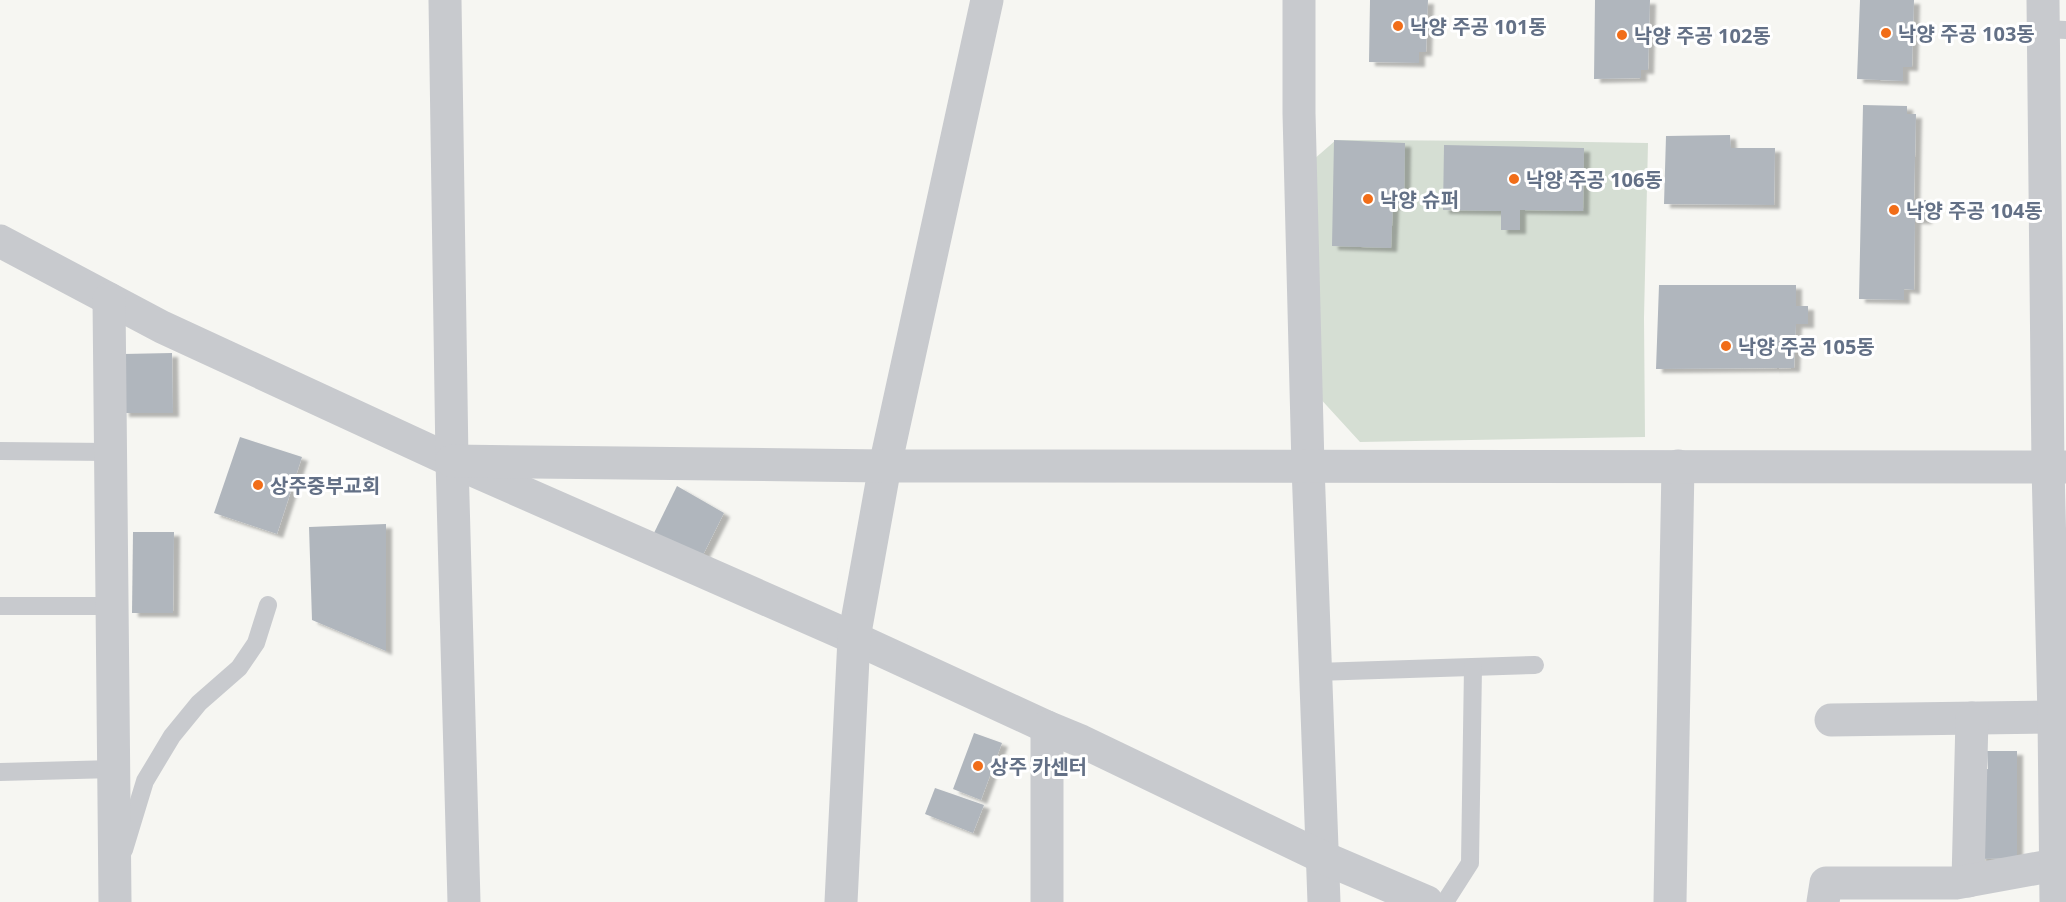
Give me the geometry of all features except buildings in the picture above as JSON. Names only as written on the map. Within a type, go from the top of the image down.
[{"type":"street","points":[[445,0],[464,902]]},
{"type":"street","points":[[841,902],[854,638],[885,466],[987,0]]},
{"type":"street","points":[[1299,0],[1299,113],[1308,466],[1324,902]]},
{"type":"street","points":[[2051,20],[2058,539],[2055,717],[2058,851],[2056,902]]},
{"type":"street","points":[[0,241],[162,327],[453,461],[1081,741],[1324,858],[1427,902]]},
{"type":"street","points":[[109,299],[115,891]]},
{"type":"street","points":[[453,461],[885,466],[2057,467]]},
{"type":"street","points":[[1670,902],[1678,466]]},
{"type":"street","points":[[1830,720],[2055,717]]},
{"type":"street","points":[[1968,881],[1972,718]]},
{"type":"street","points":[[1047,727],[1047,902]]},
{"type":"street","points":[[1823,902],[1826,883],[1956,883],[2058,851]]},
{"type":"lane","points":[[0,451],[110,452]]},
{"type":"lane","points":[[0,606],[112,606]]},
{"type":"lane","points":[[115,891],[145,781],[172,736],[199,703],[239,668],[256,643],[268,606]]},
{"type":"lane","points":[[1316,672],[1534,665]]},
{"type":"lane","points":[[1445,902],[1470,863],[1473,667]]},
{"type":"lane","points":[[0,772],[114,769]]},
{"type":"shaded area","points":[[1336,140],[1648,143],[1644,318],[1645,437],[1360,442],[1317,395],[1313,160]]},
{"type":"place","name":"낙양 주공 101동","points":[[1398,26]]},
{"type":"place","name":"낙양 주공 103동","points":[[1886,33]]},
{"type":"place","name":"낙양 주공 102동","points":[[1622,35]]},
{"type":"place","name":"낙양 주공 106동","points":[[1514,179]]},
{"type":"place","name":"낙양 슈퍼","points":[[1368,199]]},
{"type":"place","name":"낙양 주공 104동","points":[[1894,210]]},
{"type":"place","name":"낙양 주공 105동","points":[[1726,346]]},
{"type":"place","name":"상주중부교회","points":[[258,485]]},
{"type":"place","name":"상주 카센터","points":[[978,766]]}]
